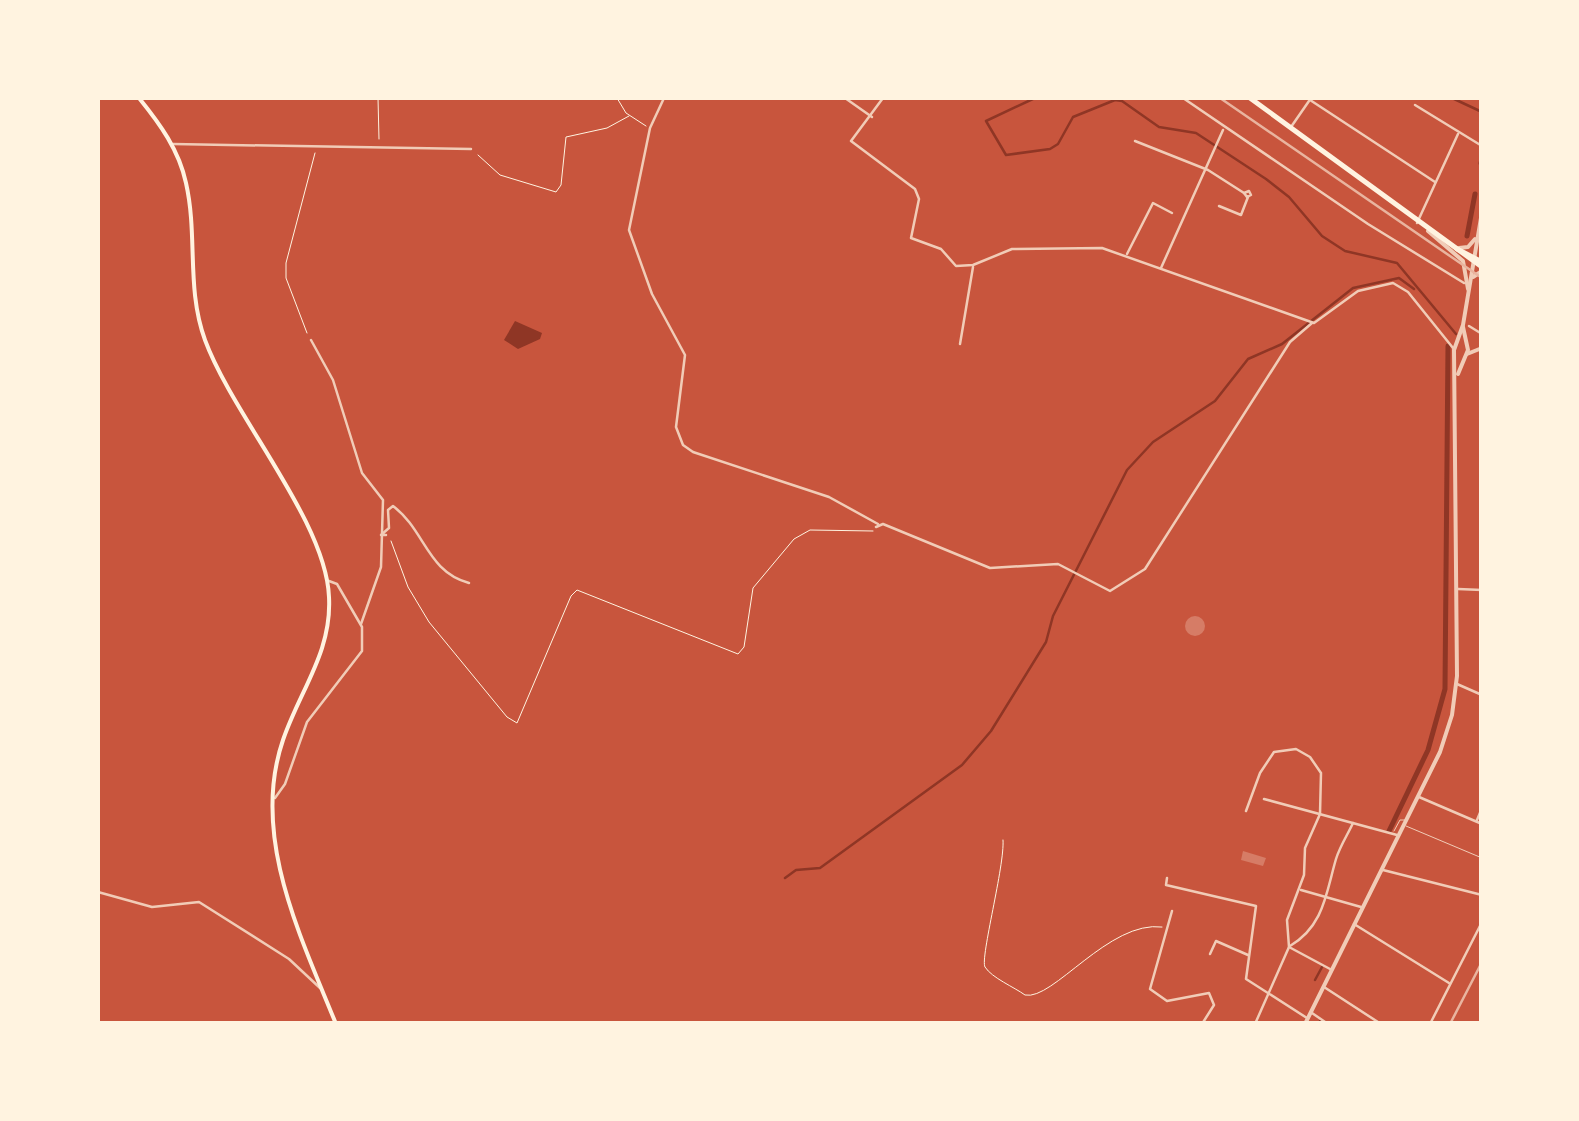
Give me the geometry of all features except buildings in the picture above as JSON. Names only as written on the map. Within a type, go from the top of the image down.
[{"type":"main road","points":[[140,98],[172,144],[189,201],[192,293],[203,336],[314,540],[328,581],[325,644],[278,760],[274,799],[284,892],[336,1024]]},
{"type":"main road","points":[[1250,98],[1479,263]]},
{"type":"main road","points":[[1418,222],[1479,263]]},
{"type":"street","points":[[664,98],[650,128],[629,230],[652,294],[685,355],[676,420],[680,441],[694,452],[828,497],[878,525],[990,568],[1052,563],[1110,592],[1143,572],[1290,342],[1358,291],[1393,283],[1408,292],[1466,355]]},
{"type":"street","points":[[845,98],[872,118]]},
{"type":"street","points":[[883,98],[872,118],[851,141],[917,192],[911,238],[941,249],[956,266],[973,265],[1019,249],[1099,247],[1312,322]]},
{"type":"street","points":[[1183,98],[1225,129],[1467,282]]},
{"type":"street","points":[[1291,128],[1308,98],[1436,182]]},
{"type":"street","points":[[1414,105],[1482,146]]},
{"type":"street","points":[[1161,268],[1225,129]]},
{"type":"street","points":[[1418,222],[1458,134]]},
{"type":"street","points":[[1136,141],[1206,169],[1246,195],[1241,215],[1219,206]]},
{"type":"street","points":[[172,144],[472,150]]},
{"type":"street","points":[[1126,255],[1153,204],[1172,213]]},
{"type":"street","points":[[1467,282],[1479,263],[1476,242],[1482,212]]},
{"type":"street","points":[[1453,246],[1470,246],[1478,230]]},
{"type":"street","points":[[1428,231],[1463,261],[1467,282],[1466,355],[1457,384]]},
{"type":"street","points":[[1467,282],[1479,263]]},
{"type":"street","points":[[960,344],[973,265]]},
{"type":"street","points":[[1466,326],[1482,334]]},
{"type":"street","points":[[1308,1018],[1445,739],[1457,684],[1456,348],[1466,326]]},
{"type":"street","points":[[274,799],[285,784],[306,722],[360,656],[360,624],[380,567],[383,535],[382,498],[362,473],[333,380],[312,340]]},
{"type":"street","points":[[1456,348],[1482,348],[1466,355]]},
{"type":"street","points":[[383,535],[388,528],[388,510],[394,506],[411,522],[433,562],[469,583]]},
{"type":"street","points":[[328,581],[338,584],[360,624]]},
{"type":"street","points":[[1456,589],[1482,590]]},
{"type":"street","points":[[1457,684],[1482,696]]},
{"type":"street","points":[[294,716],[306,722]]},
{"type":"street","points":[[1246,811],[1266,763],[1284,748],[1305,753],[1319,768],[1320,814],[1304,848],[1300,889],[1287,920],[1288,947],[1255,1024]]},
{"type":"street","points":[[1418,796],[1479,822],[1482,808]]},
{"type":"street","points":[[1264,799],[1395,835]]},
{"type":"street","points":[[1288,947],[1308,933],[1328,896],[1336,858],[1354,823]]},
{"type":"street","points":[[1381,869],[1482,894]]},
{"type":"street","points":[[1167,878],[1166,885],[1187,893],[1256,906],[1246,979],[1308,1018],[1328,1024]]},
{"type":"street","points":[[1300,889],[1362,907]]},
{"type":"street","points":[[98,892],[152,908],[199,902],[289,959],[323,990]]},
{"type":"street","points":[[1172,911],[1150,989],[1167,1002],[1209,993],[1214,1006],[1202,1024]]},
{"type":"street","points":[[1430,1024],[1482,922]]},
{"type":"street","points":[[1354,924],[1450,984]]},
{"type":"street","points":[[1210,954],[1216,942],[1249,956]]},
{"type":"street","points":[[1288,947],[1331,970]]},
{"type":"street","points":[[1323,986],[1382,1024]]},
{"type":"lane","points":[[1404,823],[1482,858]]},
{"type":"path","points":[[371,148],[380,133],[378,98]]},
{"type":"path","points":[[617,98],[629,116],[650,128]]},
{"type":"path","points":[[472,150],[500,174],[556,192],[562,184],[566,137],[607,128],[629,116]]},
{"type":"path","points":[[312,340],[286,278],[286,263],[313,158],[322,146]]},
{"type":"path","points":[[383,535],[429,622],[507,716],[518,722],[571,596],[578,590],[738,654],[744,647],[753,588],[788,544],[810,530],[865,534],[878,525]]},
{"type":"path","points":[[1002,840],[997,904],[983,960],[988,970],[1025,995],[1046,991],[1094,950],[1154,926],[1165,928]]},
{"type":"shaded area","points":[[515,321],[542,333],[540,339],[518,349],[504,340]]},
{"type":"waterway","points":[[1035,98],[986,121],[1006,155],[1050,149],[1058,144],[1073,117],[1115,100],[1122,101],[1159,127],[1196,133],[1266,179],[1289,197],[1322,236],[1345,251],[1397,263],[1456,334]]},
{"type":"waterway","points":[[1452,98],[1482,112]]},
{"type":"waterway","points":[[1481,163],[1482,159]]},
{"type":"waterway","points":[[1467,236],[1475,194]]},
{"type":"waterway","points":[[785,878],[796,870],[820,868],[962,765],[991,731],[1046,642],[1053,616],[1127,470],[1153,442],[1215,401],[1248,359],[1282,344],[1353,288],[1399,278],[1414,289]]},
{"type":"waterway","points":[[1389,831],[1428,750],[1445,689],[1448,346]]},
{"type":"waterway","points":[[1482,510],[1482,549]]},
{"type":"waterway","points":[[1315,980],[1322,967]]},
{"type":"waterway","points":[[1320,1021],[1323,1024]]},
{"type":"railway","points":[[1220,98],[1482,278]]},
{"type":"railway","points":[[1450,1024],[1482,962]]}]
